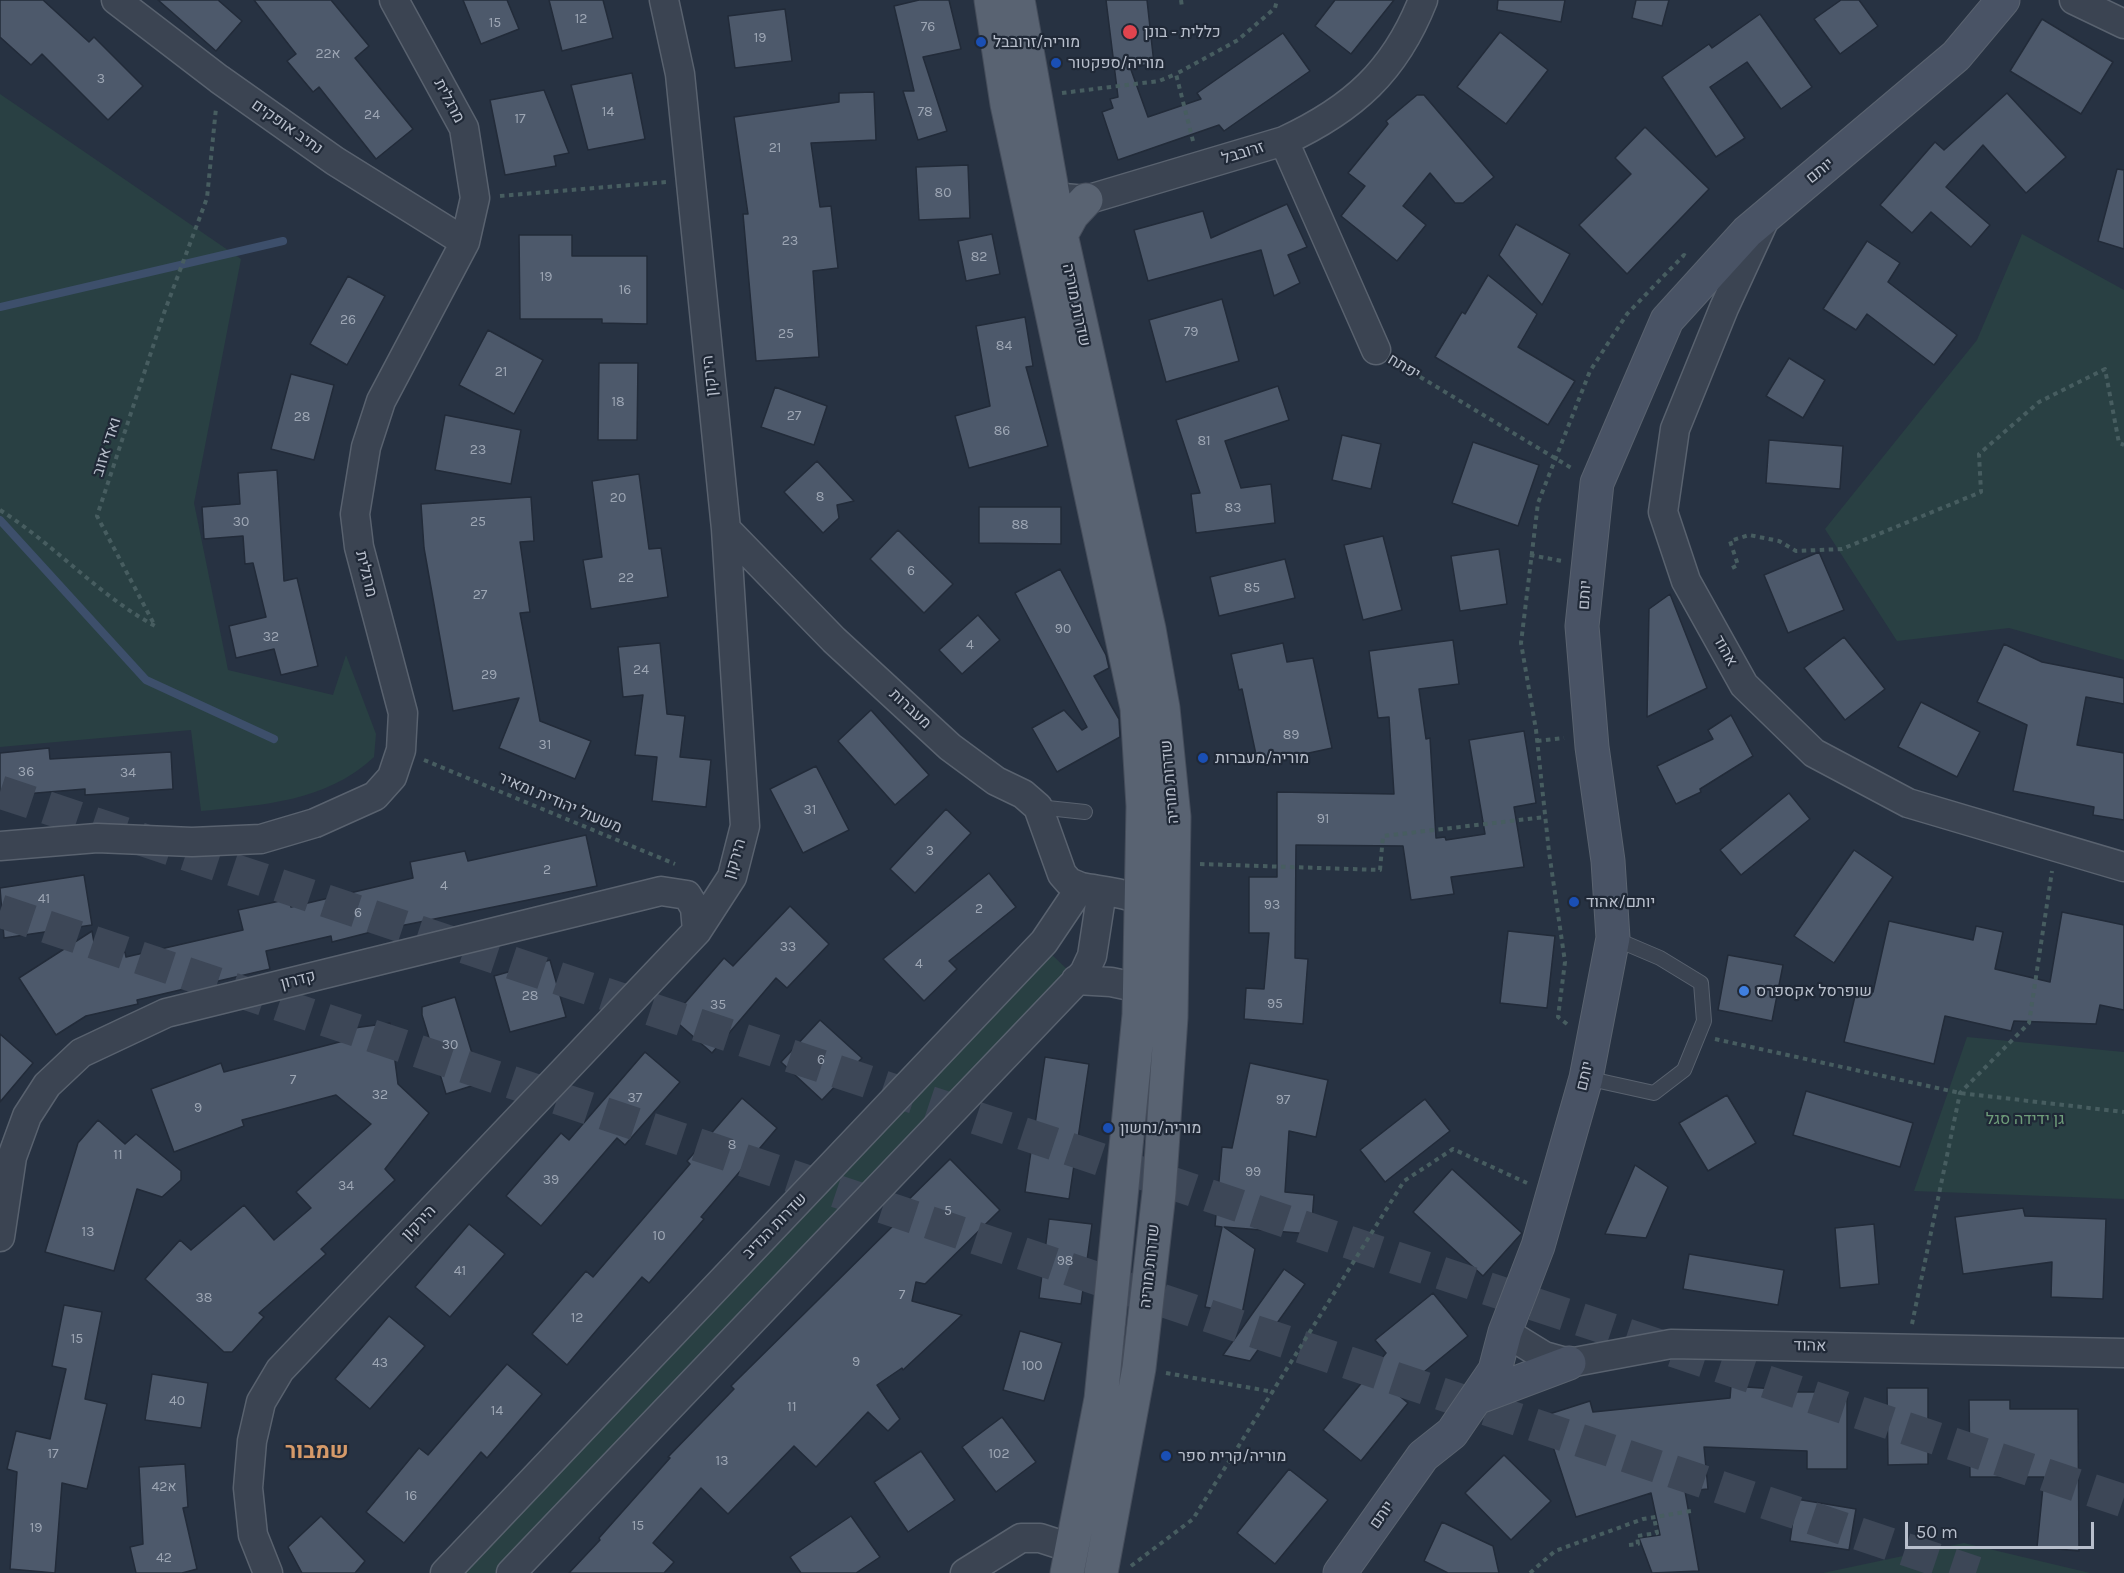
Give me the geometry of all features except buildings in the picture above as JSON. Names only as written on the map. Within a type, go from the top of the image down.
[{"type":"main road","name":"שדרות מוריה","points":[[992,0],[1007,104],[1137,708],[1143,807],[1140,988],[1124,1179],[1101,1399],[1069,1560]]},
{"type":"main road","name":"שדרות מוריה","points":[[1018,0],[1061,235],[1151,640],[1163,708],[1174,818],[1171,1017],[1160,1169],[1139,1368],[1101,1573]]},
{"type":"main road","points":[[1061,235],[1072,215],[1086,200]]},
{"type":"street","name":"נתיב אופקים","points":[[116,0],[219,79],[335,161],[465,242]]},
{"type":"street","name":"מרגלית","points":[[0,846],[97,838],[192,842],[261,839],[315,823],[375,796],[392,777],[401,750],[403,713],[359,547],[355,514],[366,447],[381,401],[465,242],[475,198],[464,128],[394,0]]},
{"type":"street","name":"הירקון","points":[[268,1573],[253,1535],[248,1488],[252,1441],[261,1402],[280,1370],[698,931],[732,878],[745,826],[726,529],[680,74],[664,0]]},
{"type":"street","name":"זרובבל","points":[[1053,196],[1086,200],[1284,141],[1315,127],[1353,102],[1393,56],[1411,30],[1423,0]]},
{"type":"street","name":"יותם","points":[[1340,1573],[1423,1456],[1452,1433],[1495,1370],[1505,1332],[1538,1246],[1586,1078],[1614,938],[1608,861],[1592,747],[1582,626],[1597,483],[1667,320],[1747,232],[1956,56],[2003,0]]},
{"type":"street","points":[[2074,0],[2124,24]]},
{"type":"street","name":"יפתח","points":[[1284,141],[1376,350]]},
{"type":"street","points":[[1020,160],[1032,182],[1053,196]]},
{"type":"street","name":"אהוד","points":[[1766,216],[1724,308],[1675,429],[1664,512],[1686,581],[1744,685],[1814,753],[1908,803],[2124,867]]},
{"type":"street","name":"מעברות","points":[[726,529],[834,639],[951,747],[996,781],[1023,794],[1038,807]]},
{"type":"street","points":[[1038,807],[1045,821],[1062,874],[1069,882],[1141,900],[1160,913],[1172,943]]},
{"type":"street","points":[[512,1573],[1084,973],[1092,956],[1092,889]]},
{"type":"street","name":"שדרות הנדיב","points":[[445,1573],[1092,889]]},
{"type":"street","name":"קדרון","points":[[0,1237],[12,1158],[27,1116],[47,1085],[81,1053],[120,1033],[166,1013],[661,891],[687,895]]},
{"type":"street","points":[[687,895],[695,908],[698,931]]},
{"type":"street","points":[[1076,980],[1111,982],[1140,988]]},
{"type":"street","name":"יותם","points":[[1423,1456],[1430,1428],[1478,1354],[1505,1332]]},
{"type":"street","name":"אהוד","points":[[1505,1332],[1544,1356],[1569,1363],[1671,1344],[2124,1353]]},
{"type":"street","points":[[1476,1398],[1569,1363]]},
{"type":"street","points":[[965,1573],[1021,1538],[1040,1538],[1069,1560]]},
{"type":"lane","points":[[1038,807],[1085,812]]},
{"type":"lane","points":[[1586,1078],[1654,1092],[1684,1070],[1704,1021],[1701,983],[1660,958],[1614,938]]},
{"type":"path","points":[[1181,0],[1182,7]]},
{"type":"path","points":[[1052,94],[1159,81],[1176,74],[1238,40],[1275,8],[1277,0]]},
{"type":"path","points":[[1176,74],[1194,146]]},
{"type":"path","name":"ואדי אזוב","points":[[0,510],[27,528],[124,609],[155,626],[97,516],[164,313],[207,198],[219,79]]},
{"type":"path","points":[[475,198],[690,180]]},
{"type":"path","name":"יפתח","points":[[1376,350],[1597,483]]},
{"type":"path","points":[[1732,568],[1738,565],[1730,541],[1749,535],[1779,541],[1796,551],[1842,549],[1981,492],[1979,454],[2039,402],[2105,369],[2119,443],[2124,445]]},
{"type":"path","name":"משעול יהודית ומאיר","points":[[401,750],[683,868],[687,895]]},
{"type":"path","points":[[1175,863],[1380,870],[1383,836],[1545,817]]},
{"type":"path","points":[[1908,1348],[1960,1093],[2029,1023],[2055,848]]},
{"type":"path","points":[[1698,1035],[1960,1093],[2124,1112]]},
{"type":"path","points":[[1122,1573],[1193,1519],[1404,1181],[1453,1149],[1552,1195]]},
{"type":"path","points":[[1139,1368],[1274,1392]]},
{"type":"path","points":[[1530,1573],[1555,1551],[1654,1517],[1691,1511]]},
{"type":"path","points":[[1629,1545],[1638,1544],[1636,1536],[1657,1533],[1654,1517]]},
{"type":"green space","points":[[0,94],[241,259],[194,503],[228,670],[333,695],[346,655],[376,734],[374,757],[335,784],[292,799],[201,811],[191,730],[0,747]]},
{"type":"green space","points":[[2022,234],[2124,290],[2124,660],[2009,628],[1897,641],[1825,529],[1977,340]]},
{"type":"green space","points":[[1050,953],[1071,973],[497,1573],[456,1573]]},
{"type":"green space","name":"גן ידידה סגל","points":[[1967,1037],[2124,1052],[2124,1199],[1914,1191]]},
{"type":"green space","points":[[1964,1543],[2090,1573],[1823,1573]]},
{"type":"waterway","points":[[0,307],[283,241]]},
{"type":"waterway","points":[[0,520],[146,680],[274,739]]},
{"type":"tunnel","points":[[0,792],[2124,1501]]},
{"type":"tunnel","points":[[0,911],[1976,1573]]},
{"type":"place","name":"כללית - בונן","points":[[1130,32]]},
{"type":"place","name":"מוריה/זרובבל","points":[[981,42]]},
{"type":"place","name":"מוריה/ספקטור","points":[[1056,63]]},
{"type":"place","name":"מוריה/מעברות","points":[[1203,758]]},
{"type":"place","name":"יותם/אהוד","points":[[1574,902]]},
{"type":"place","name":"שופרסל אקספרס","points":[[1744,991]]},
{"type":"place","name":"מוריה/נחשון","points":[[1108,1128]]},
{"type":"place","name":"מוריה/קרית ספר","points":[[1166,1456]]},
{"type":"district","name":"שמבור","points":[[317,1452]]}]
